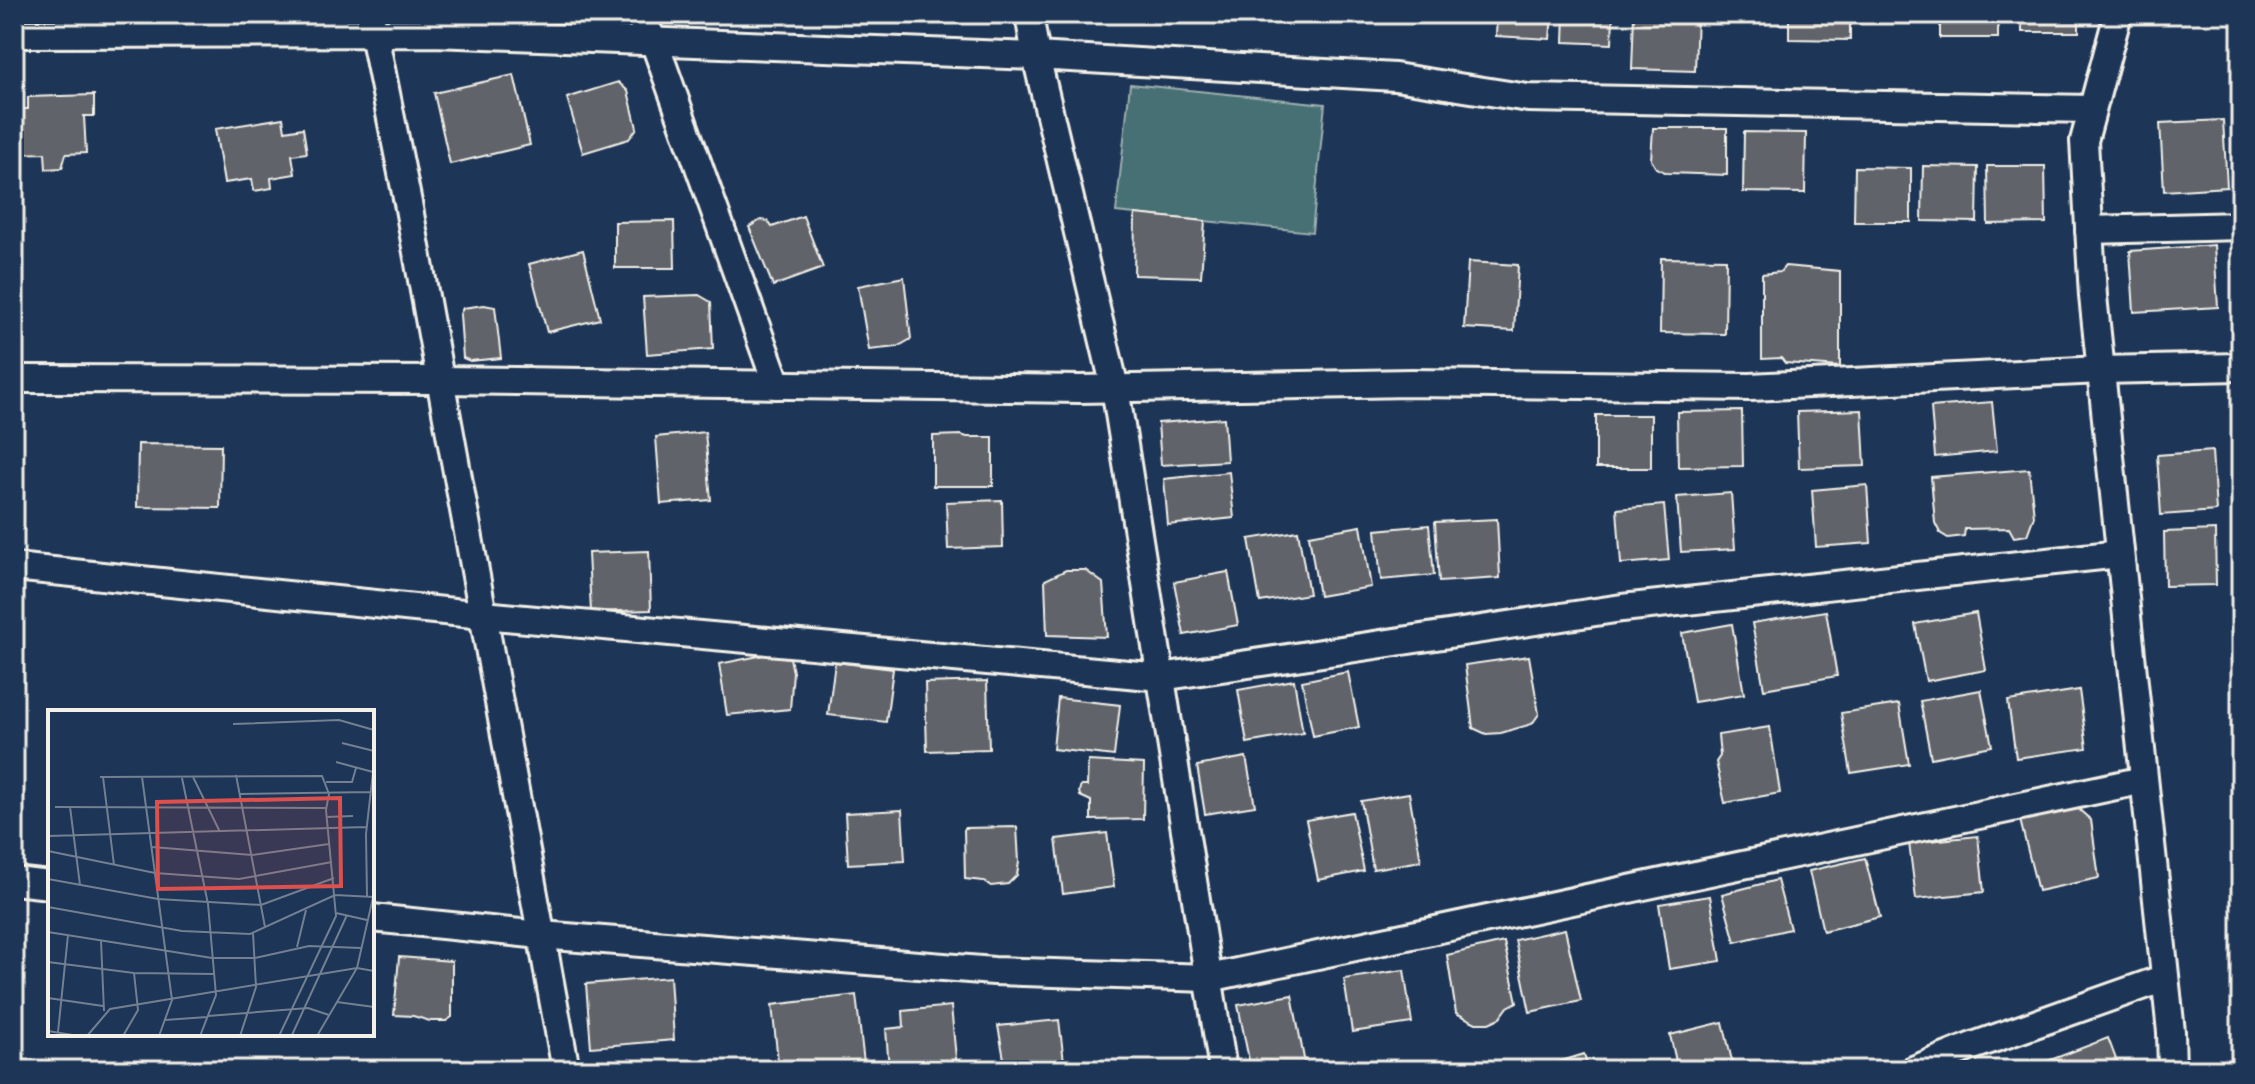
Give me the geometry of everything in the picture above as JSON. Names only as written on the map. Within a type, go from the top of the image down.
[{"type":"street","points":[[638,14],[654,41],[777,385]]},
{"type":"street","points":[[1029,14],[1036,56],[1115,388],[1223,1070]]},
{"type":"street","points":[[2118,14],[2084,141],[2101,370],[2172,1070]]},
{"type":"street","points":[[372,24],[566,1070]]},
{"type":"street","points":[[14,34],[372,24],[1395,77],[1528,98],[2092,109]]},
{"type":"street","points":[[2089,230],[2241,226]]},
{"type":"street","points":[[14,379],[440,380],[1115,388],[1411,383],[1750,387],[2101,370],[2241,367]]},
{"type":"street","points":[[14,567],[483,615],[1161,677],[1622,608],[2120,554]]},
{"type":"street","points":[[374,918],[541,935],[994,971],[1209,978],[2144,780]]},
{"type":"street","points":[[14,881],[48,885]]},
{"type":"street","points":[[1913,1070],[2165,978]]},
{"type":"green space","points":[[1130,84],[1325,104],[1312,232],[1116,212]]},
{"type":"building","points":[[850,14],[921,14],[921,23],[850,18]]},
{"type":"building","points":[[1497,14],[1552,14],[1550,39],[1496,36]]},
{"type":"building","points":[[1565,14],[1613,14],[1612,44],[1564,42]]},
{"type":"building","points":[[1634,14],[1697,14],[1695,71],[1632,69]]},
{"type":"building","points":[[1789,14],[1850,14],[1850,40],[1789,39]]},
{"type":"building","points":[[1940,14],[1998,14],[1998,38],[1940,38]]},
{"type":"building","points":[[2022,14],[2079,14],[2079,32],[2022,32]]},
{"type":"building","points":[[514,75],[530,145],[450,164],[434,93]]},
{"type":"building","points":[[618,82],[628,91],[637,128],[629,139],[583,153],[567,98]]},
{"type":"building","points":[[94,95],[94,116],[84,116],[86,153],[66,154],[62,168],[46,169],[45,153],[14,154],[14,109],[28,109],[28,97]]},
{"type":"building","points":[[283,118],[285,131],[303,128],[307,153],[292,155],[295,174],[271,178],[272,188],[254,191],[252,179],[224,183],[215,129]]},
{"type":"building","points":[[2223,120],[2227,187],[2164,191],[2160,123]]},
{"type":"building","points":[[1653,128],[1727,128],[1727,175],[1667,173],[1656,168],[1651,160]]},
{"type":"building","points":[[1744,132],[1806,133],[1805,193],[1743,192]]},
{"type":"building","points":[[1923,166],[1978,167],[1977,222],[1922,221]]},
{"type":"building","points":[[1987,166],[2045,166],[2046,223],[1988,224]]},
{"type":"building","points":[[1855,167],[1911,168],[1911,222],[1854,222]]},
{"type":"building","points":[[1135,214],[1205,221],[1201,277],[1134,275]]},
{"type":"building","points":[[803,216],[823,268],[773,286],[749,227],[761,220],[768,221],[772,227]]},
{"type":"building","points":[[674,221],[675,268],[615,268],[615,222]]},
{"type":"building","points":[[2236,244],[2241,244],[2241,305],[2239,305]]},
{"type":"building","points":[[2214,245],[2218,307],[2134,312],[2130,251]]},
{"type":"building","points":[[583,250],[600,319],[547,332],[529,264]]},
{"type":"building","points":[[1661,258],[1726,259],[1725,334],[1660,333]]},
{"type":"building","points":[[1468,262],[1518,265],[1514,331],[1464,328]]},
{"type":"building","points":[[1785,266],[1840,271],[1840,367],[1785,363],[1781,358],[1762,359],[1762,274],[1780,272]]},
{"type":"building","points":[[904,277],[911,339],[897,347],[869,350],[858,286]]},
{"type":"building","points":[[699,295],[711,302],[713,349],[647,354],[643,297]]},
{"type":"building","points":[[495,307],[501,358],[470,361],[463,358],[460,314],[463,308]]},
{"type":"building","points":[[1992,402],[1997,451],[1935,457],[1931,407]]},
{"type":"building","points":[[1862,410],[1865,466],[1799,468],[1797,412]]},
{"type":"building","points":[[1742,411],[1743,466],[1678,467],[1677,412]]},
{"type":"building","points":[[1596,415],[1651,415],[1651,468],[1596,468]]},
{"type":"building","points":[[1224,418],[1227,461],[1161,465],[1158,423]]},
{"type":"building","points":[[705,432],[711,500],[661,504],[656,437]]},
{"type":"building","points":[[933,436],[993,437],[993,486],[933,486]]},
{"type":"building","points":[[138,444],[221,445],[220,508],[137,507]]},
{"type":"building","points":[[2212,451],[2216,511],[2161,515],[2157,455]]},
{"type":"building","points":[[2029,469],[2034,516],[2027,535],[2014,537],[2009,528],[1965,529],[1964,536],[1948,538],[1940,533],[1935,523],[1931,477]]},
{"type":"building","points":[[1229,472],[1234,518],[1168,525],[1164,479]]},
{"type":"building","points":[[1867,485],[1871,543],[1816,547],[1812,490]]},
{"type":"building","points":[[1731,493],[1735,549],[1681,552],[1677,497]]},
{"type":"building","points":[[1002,500],[1003,547],[948,549],[946,502]]},
{"type":"building","points":[[1664,505],[1669,560],[1621,564],[1617,509]]},
{"type":"building","points":[[1497,519],[1500,578],[1439,582],[1435,522]]},
{"type":"building","points":[[1429,525],[1434,575],[1381,580],[1376,530]]},
{"type":"building","points":[[1361,526],[1371,587],[1319,596],[1309,535]]},
{"type":"building","points":[[2215,530],[2216,585],[2165,586],[2164,532]]},
{"type":"building","points":[[1298,531],[1309,594],[1260,602],[1249,539]]},
{"type":"building","points":[[649,551],[651,610],[591,612],[588,553]]},
{"type":"building","points":[[1066,570],[1085,570],[1103,583],[1107,637],[1047,635],[1045,580]]},
{"type":"building","points":[[1228,572],[1238,625],[1184,635],[1174,582]]},
{"type":"building","points":[[1826,611],[1837,676],[1764,689],[1752,623]]},
{"type":"building","points":[[1976,613],[1986,670],[1926,681],[1915,624]]},
{"type":"building","points":[[1732,624],[1744,694],[1694,702],[1682,633]]},
{"type":"building","points":[[769,654],[790,658],[793,672],[790,709],[727,715],[719,664]]},
{"type":"building","points":[[1529,656],[1539,714],[1532,724],[1501,733],[1486,734],[1473,728],[1465,665]]},
{"type":"building","points":[[835,662],[893,669],[886,722],[828,715]]},
{"type":"building","points":[[1348,672],[1359,727],[1313,736],[1302,681]]},
{"type":"building","points":[[1294,680],[1303,733],[1247,743],[1238,690]]},
{"type":"building","points":[[987,681],[989,749],[927,751],[925,683]]},
{"type":"building","points":[[1981,690],[1992,746],[1931,758],[1920,701]]},
{"type":"building","points":[[2079,690],[2087,748],[2016,758],[2008,701]]},
{"type":"building","points":[[1058,698],[1120,705],[1114,756],[1053,749]]},
{"type":"building","points":[[1899,704],[1909,764],[1851,773],[1841,713]]},
{"type":"building","points":[[1770,727],[1780,793],[1725,803],[1716,762],[1720,756],[1718,735]]},
{"type":"building","points":[[1246,757],[1255,806],[1205,814],[1197,766]]},
{"type":"building","points":[[1088,761],[1144,764],[1143,819],[1091,820],[1091,801],[1080,796],[1079,791],[1081,786],[1087,786]]},
{"type":"building","points":[[1409,793],[1421,861],[1373,869],[1361,801]]},
{"type":"building","points":[[2076,807],[2091,820],[2099,878],[2038,891],[2020,820]]},
{"type":"building","points":[[902,810],[905,861],[848,864],[845,813]]},
{"type":"building","points":[[1352,812],[1364,871],[1318,880],[1306,820]]},
{"type":"building","points":[[1017,827],[1017,875],[1008,884],[991,886],[983,881],[965,879],[964,828]]},
{"type":"building","points":[[1107,833],[1114,887],[1063,894],[1056,839]]},
{"type":"building","points":[[1978,836],[1984,892],[1916,899],[1909,843]]},
{"type":"building","points":[[1865,858],[1880,917],[1823,931],[1809,871]]},
{"type":"building","points":[[1777,880],[1790,929],[1735,942],[1722,894]]},
{"type":"building","points":[[1710,896],[1721,961],[1669,969],[1659,904]]},
{"type":"building","points":[[1565,929],[1581,1001],[1530,1012],[1515,940]]},
{"type":"building","points":[[1504,942],[1517,1002],[1508,1007],[1500,1018],[1489,1023],[1476,1023],[1456,1013],[1447,955]]},
{"type":"building","points":[[399,957],[452,961],[452,1017],[446,1021],[430,1021],[394,1015]]},
{"type":"building","points":[[1404,970],[1412,1023],[1352,1032],[1344,979]]},
{"type":"building","points":[[670,977],[674,1040],[591,1047],[586,984]]},
{"type":"building","points":[[856,995],[864,1063],[779,1070],[772,1005]]},
{"type":"building","points":[[1292,995],[1305,1064],[1273,1070],[1251,1070],[1238,1005]]},
{"type":"building","points":[[951,1006],[957,1069],[889,1070],[886,1029],[904,1027],[903,1011]]},
{"type":"building","points":[[1059,1020],[1065,1070],[1006,1070],[998,1026]]},
{"type":"building","points":[[1723,1022],[1734,1070],[1678,1070],[1670,1035]]},
{"type":"building","points":[[2108,1038],[2120,1070],[2039,1070],[2037,1065]]},
{"type":"building","points":[[1584,1054],[1589,1070],[1533,1070]]}]
